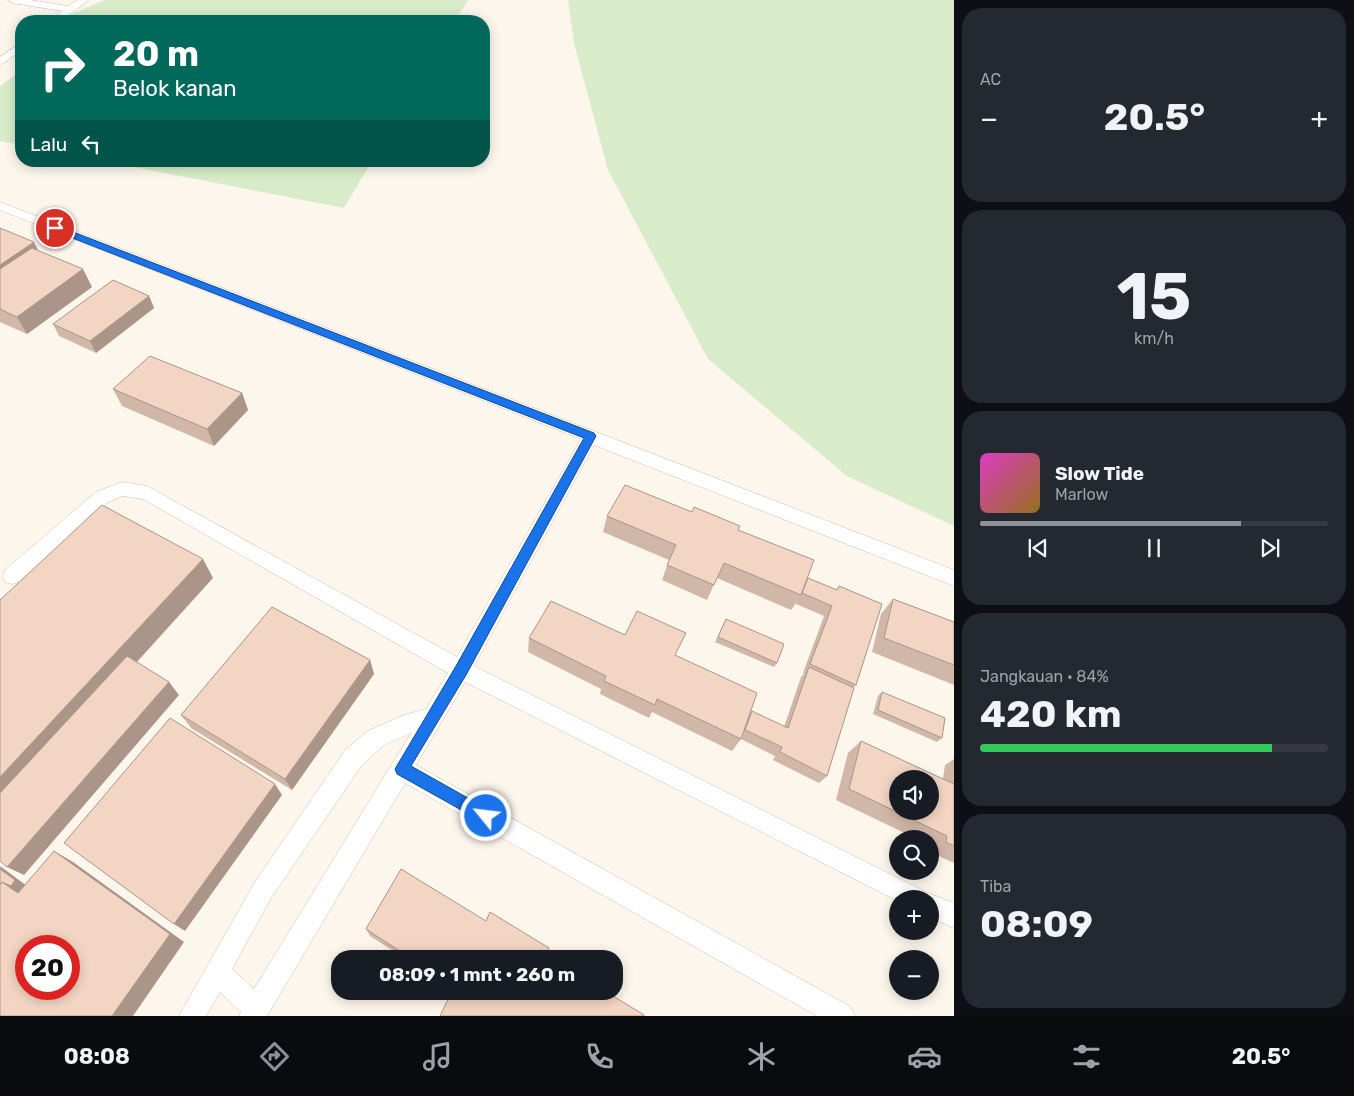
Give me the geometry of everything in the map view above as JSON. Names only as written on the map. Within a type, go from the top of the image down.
[{"type":"lane","points":[[13,0],[70,9]]},
{"type":"lane","points":[[62,15],[84,0]]},
{"type":"lane","points":[[0,62],[15,51]]},
{"type":"lane","points":[[0,206],[954,578]]},
{"type":"lane","points":[[217,972],[254,1013],[461,670],[590,436]]},
{"type":"lane","points":[[12,576],[102,498],[122,489],[147,493],[461,670],[901,890]]},
{"type":"lane","points":[[192,1016],[263,890],[354,757],[376,738],[404,725],[433,717]]},
{"type":"lane","points":[[402,769],[842,1016]]},
{"type":"lane","points":[[939,908],[954,916]]},
{"type":"green space","points":[[104,0],[468,0],[459,15],[70,15]]},
{"type":"green space","points":[[568,0],[954,0],[954,526],[847,476],[708,359],[608,170],[574,43]]},
{"type":"green space","points":[[15,75],[15,144],[0,141],[0,86]]},
{"type":"green space","points":[[134,167],[368,167],[344,208]]},
{"type":"building","points":[[0,228],[34,242],[0,265]]},
{"type":"building","points":[[32,248],[83,269],[17,317],[0,309],[0,269]]},
{"type":"building","points":[[113,280],[149,296],[90,341],[53,324]]},
{"type":"building","points":[[150,356],[242,393],[207,429],[113,389]]},
{"type":"building","points":[[625,485],[692,512],[694,507],[740,526],[738,530],[814,560],[801,595],[724,563],[714,585],[667,565],[676,545],[607,516]]},
{"type":"building","points":[[102,505],[203,559],[0,777],[0,600]]},
{"type":"building","points":[[808,578],[837,590],[839,586],[882,604],[856,685],[810,664],[832,606],[802,593]]},
{"type":"building","points":[[893,599],[954,622],[954,665],[884,638]]},
{"type":"building","points":[[551,601],[625,635],[637,611],[686,633],[675,655],[757,693],[741,739],[657,699],[655,705],[604,681],[606,676],[529,638]]},
{"type":"building","points":[[272,607],[370,660],[285,779],[181,715]]},
{"type":"building","points":[[726,619],[784,644],[777,663],[718,637]]},
{"type":"building","points":[[127,656],[169,682],[7,867],[0,861],[0,793]]},
{"type":"building","points":[[809,667],[854,688],[827,776],[780,752],[782,747],[745,730],[752,711],[788,728]]},
{"type":"building","points":[[882,692],[945,718],[942,738],[878,710]]},
{"type":"building","points":[[170,718],[275,784],[174,924],[64,843]]},
{"type":"building","points":[[861,741],[924,770],[889,770],[889,808],[849,789]]},
{"type":"building","points":[[939,777],[954,784],[954,846],[946,842],[947,836],[939,832],[939,830],[934,830],[914,820],[939,820]]},
{"type":"building","points":[[54,851],[170,934],[112,1016],[0,1016],[0,885],[2,882],[18,893]]},
{"type":"building","points":[[0,869],[15,880],[11,886],[2,882],[0,885]]},
{"type":"building","points":[[401,869],[486,921],[490,912],[549,948],[548,950],[398,950],[366,929]]},
{"type":"building","points":[[448,1000],[620,1000],[644,1015],[644,1016],[440,1016]]},
{"type":"route","points":[[55,228],[590,436],[461,670],[402,769],[486,816]]}]
